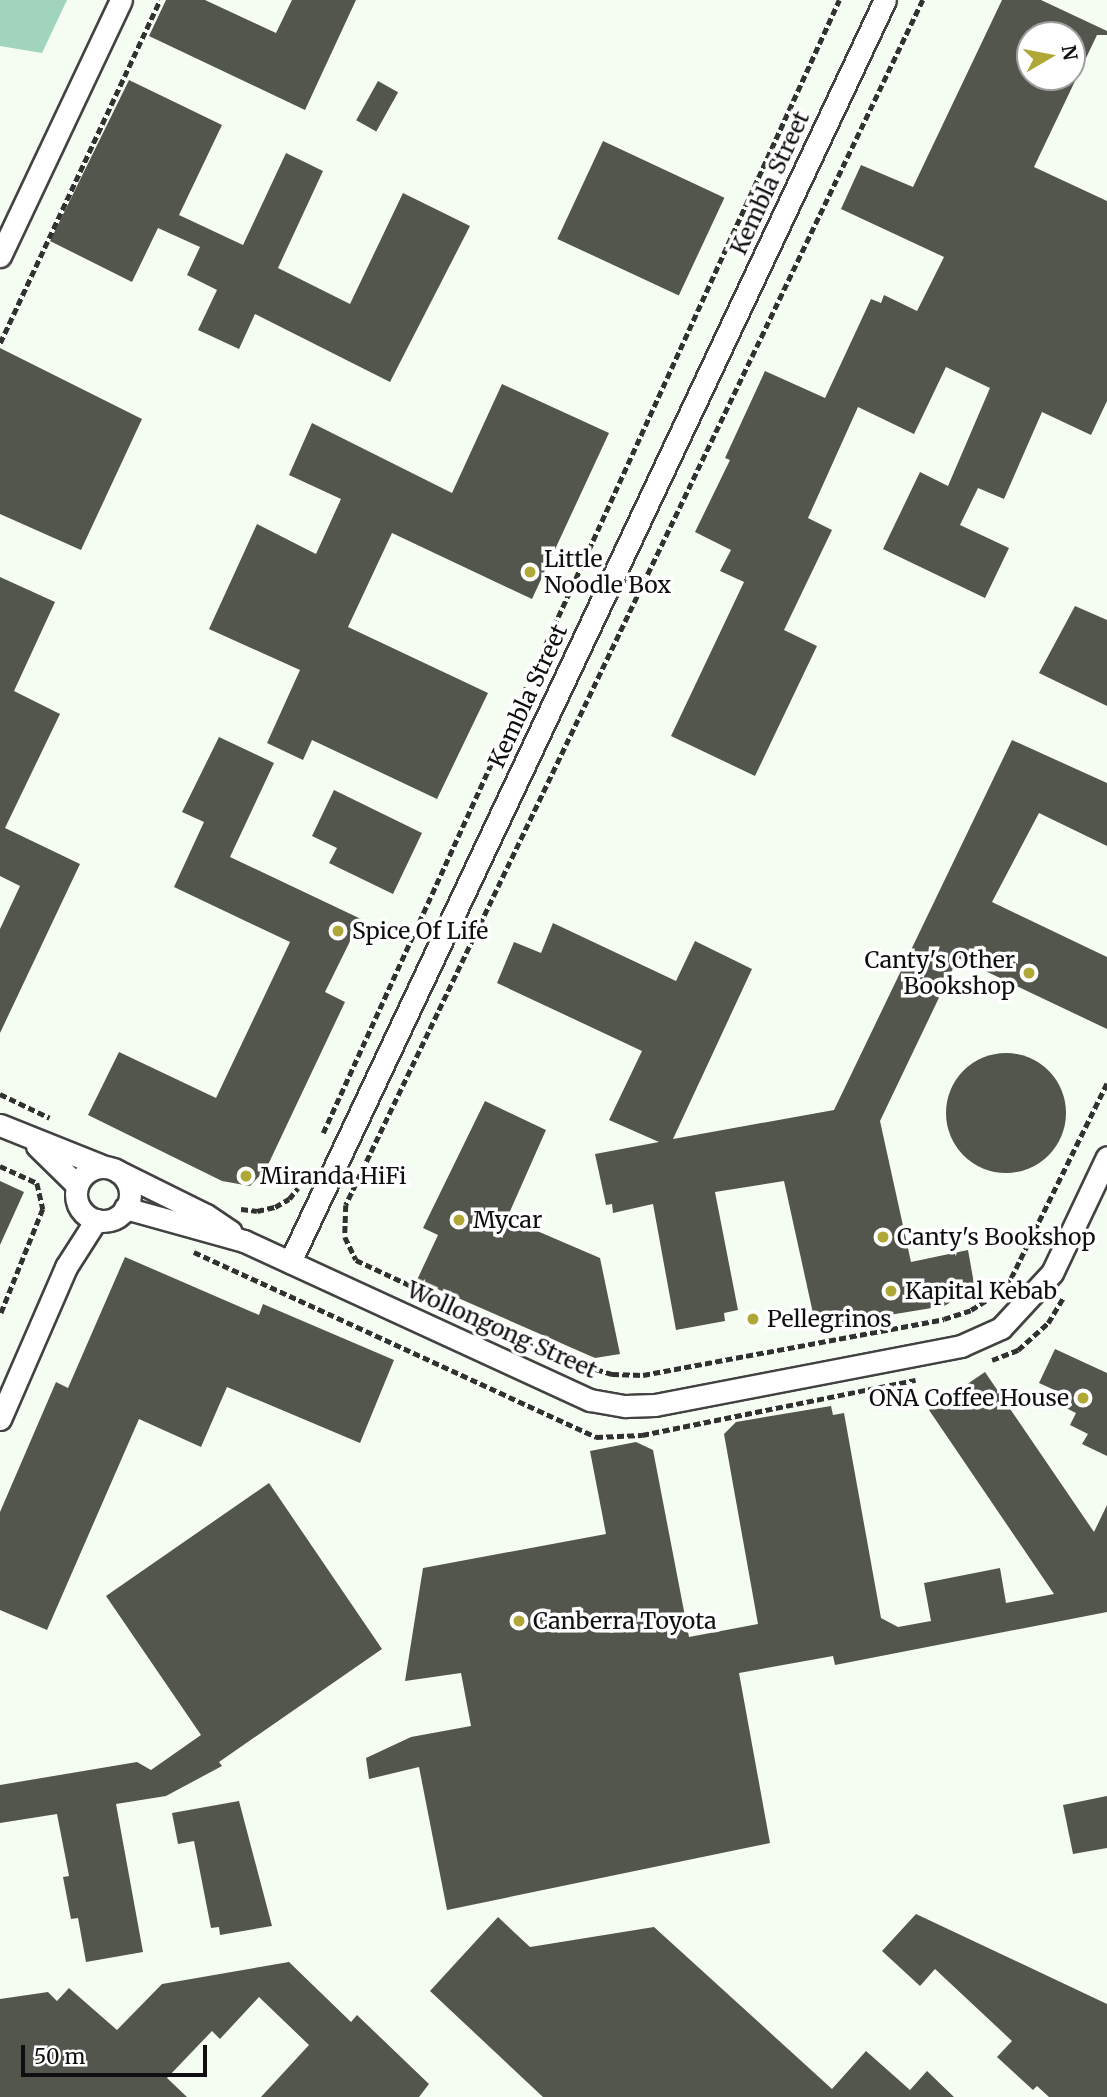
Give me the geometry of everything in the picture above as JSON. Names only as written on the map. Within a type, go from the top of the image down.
[{"type":"street","points":[[0,256],[121,0]]},
{"type":"street","name":"Kembla Street","points":[[290,1262],[886,0]]},
{"type":"street","name":"Wollongong Street","points":[[0,1125],[111,1169],[206,1215],[244,1241]]},
{"type":"street","name":"Wollongong Street","points":[[30,1139],[77,1185]]},
{"type":"street","name":"Wollongong Street","points":[[125,1208],[244,1241],[590,1400],[625,1406],[655,1405],[961,1346],[1001,1328],[1052,1273],[1107,1157]]},
{"type":"street","points":[[0,1419],[87,1213],[77,1185],[90,1170],[111,1169],[129,1190],[125,1208],[111,1219],[87,1213]]},
{"type":"path","points":[[0,343],[160,0]]},
{"type":"path","points":[[319,1142],[839,0]]},
{"type":"path","points":[[923,0],[346,1205],[345,1237],[356,1260],[576,1363],[612,1374],[643,1375],[944,1319],[971,1310],[998,1293],[1011,1278],[1107,1083]]},
{"type":"path","points":[[0,1094],[55,1120]]},
{"type":"path","points":[[0,1166],[37,1183],[43,1209],[0,1316]]},
{"type":"path","points":[[233,1206],[257,1211],[275,1207],[289,1199],[302,1178]]},
{"type":"path","points":[[200,1229],[189,1250],[596,1437],[642,1435],[925,1379]]},
{"type":"path","points":[[985,1362],[1018,1350],[1048,1323],[1067,1290]]},
{"type":"green space","points":[[0,0],[67,0],[42,53],[0,46]]},
{"type":"building","points":[[166,0],[205,0],[276,33],[292,0],[356,0],[305,110],[149,36]]},
{"type":"building","points":[[1002,0],[1041,0],[1086,21],[1016,21],[1016,91],[1070,91],[1034,167],[1107,201],[1107,401],[1091,435],[1042,412],[1004,499],[978,488],[960,525],[1009,548],[985,598],[883,549],[920,472],[948,486],[990,388],[946,367],[914,434],[858,407],[808,518],[832,530],[784,630],[817,646],[755,776],[671,736],[744,582],[720,571],[731,550],[695,532],[730,460],[725,458],[765,371],[825,398],[871,299],[881,303],[884,295],[917,311],[944,257],[841,209],[861,165],[913,187]]},
{"type":"building","points":[[1086,21],[1107,31],[1107,35],[1097,35],[1086,58]]},
{"type":"building","points":[[129,80],[222,125],[179,215],[243,245],[286,153],[323,171],[278,268],[350,304],[403,193],[470,226],[390,382],[255,314],[239,349],[198,330],[217,290],[187,275],[200,247],[158,228],[132,282],[50,241]]},
{"type":"building","points":[[378,81],[398,92],[376,132],[356,120]]},
{"type":"building","points":[[603,141],[724,198],[679,296],[557,239]]},
{"type":"building","points":[[0,348],[142,419],[81,550],[0,514]]},
{"type":"building","points":[[502,384],[609,433],[532,599],[392,533],[348,627],[488,693],[437,799],[312,740],[303,760],[267,743],[300,670],[209,629],[257,524],[316,554],[341,499],[289,475],[312,423],[452,493]]},
{"type":"building","points":[[0,577],[55,602],[14,691],[60,714],[5,828],[80,864],[0,1033],[0,929],[20,886],[0,876]]},
{"type":"building","points":[[1075,606],[1107,620],[1107,706],[1039,673]]},
{"type":"building","points":[[219,737],[274,763],[230,857],[361,919],[325,992],[345,1002],[266,1169],[250,1186],[222,1181],[88,1115],[119,1052],[216,1098],[290,942],[174,887],[204,822],[182,812]]},
{"type":"building","points":[[1012,740],[1107,783],[1107,846],[1039,813],[992,902],[1107,957],[1107,1029],[958,958],[880,1121],[911,1262],[968,1250],[975,1289],[944,1306],[816,1327],[784,1181],[715,1192],[738,1310],[724,1313],[725,1321],[676,1330],[653,1204],[613,1213],[612,1204],[606,1205],[595,1154],[659,1142],[609,1120],[642,1051],[497,983],[514,942],[541,953],[553,923],[676,981],[695,941],[752,969],[673,1139],[834,1110]]},
{"type":"building","points":[[334,790],[422,833],[393,894],[329,863],[337,848],[312,836]]},
{"type":"building","points":[[1006,1053],[1029,1057],[1049,1070],[1062,1090],[1066,1113],[1062,1136],[1049,1156],[1029,1169],[1006,1173],[983,1169],[963,1156],[950,1136],[946,1113],[950,1090],[963,1070],[983,1057]]},
{"type":"building","points":[[485,1101],[546,1130],[507,1218],[600,1258],[620,1354],[595,1358],[417,1280],[438,1235],[423,1228]]},
{"type":"building","points":[[0,1181],[24,1192],[0,1245]]},
{"type":"building","points":[[125,1257],[259,1315],[263,1304],[394,1360],[360,1443],[227,1387],[201,1447],[139,1419],[47,1630],[0,1610],[0,1512],[56,1382],[68,1388]]},
{"type":"building","name":"ONA Coffee House","points":[[1055,1349],[1107,1373],[1107,1456],[1082,1444],[1088,1434],[1070,1425],[1076,1413],[1056,1403],[1061,1393],[1039,1383]]},
{"type":"building","points":[[985,1372],[1094,1532],[1107,1505],[1107,1612],[835,1665],[833,1656],[739,1673],[770,1843],[447,1910],[419,1767],[369,1779],[366,1758],[411,1737],[471,1726],[461,1673],[405,1681],[423,1568],[606,1534],[590,1451],[636,1442],[653,1450],[689,1637],[758,1624],[724,1434],[736,1422],[831,1406],[833,1415],[844,1413],[881,1618],[898,1627],[931,1621],[924,1583],[1000,1568],[1006,1603],[1054,1594],[929,1410]]},
{"type":"building","points":[[269,1483],[382,1649],[219,1762],[222,1766],[166,1796],[116,1804],[143,1952],[86,1962],[78,1918],[71,1919],[63,1877],[69,1876],[57,1814],[0,1823],[0,1785],[137,1762],[151,1770],[201,1735],[106,1596]]},
{"type":"building","points":[[1107,1796],[1107,1848],[1073,1854],[1063,1805]]},
{"type":"building","points":[[239,1801],[272,1926],[220,1935],[219,1927],[211,1928],[194,1841],[178,1844],[172,1813]]},
{"type":"building","points":[[916,1914],[1107,2004],[1107,2097],[1049,2097],[1037,2086],[1033,2090],[997,2057],[1012,2041],[935,1969],[920,1986],[882,1951]]},
{"type":"building","points":[[498,1917],[530,1947],[654,1927],[832,2089],[866,2051],[910,2090],[927,2071],[954,2097],[543,2097],[430,1991]]},
{"type":"building","points":[[289,1962],[351,2022],[357,2015],[429,2084],[419,2097],[261,2097],[309,2045],[259,1997],[220,2039],[212,2031],[167,2078],[187,2097],[0,2097],[0,1999],[48,1992],[57,2001],[69,1988],[117,2030],[162,1984]]},
{"type":"place","name":"Little Noodle Box","points":[[530,572]]},
{"type":"place","name":"Spice Of Life","points":[[338,931]]},
{"type":"place","name":"Canty's Other Bookshop","points":[[1029,973]]},
{"type":"place","name":"Miranda HiFi","points":[[246,1176]]},
{"type":"place","name":"Mycar","points":[[459,1220]]},
{"type":"place","name":"Canty's Bookshop","points":[[883,1237]]},
{"type":"place","name":"Kapital Kebab","points":[[891,1291]]},
{"type":"place","name":"Pellegrinos","points":[[753,1319]]},
{"type":"place","name":"ONA Coffee House","points":[[1083,1398]]},
{"type":"place","name":"Canberra Toyota","points":[[519,1621]]}]
